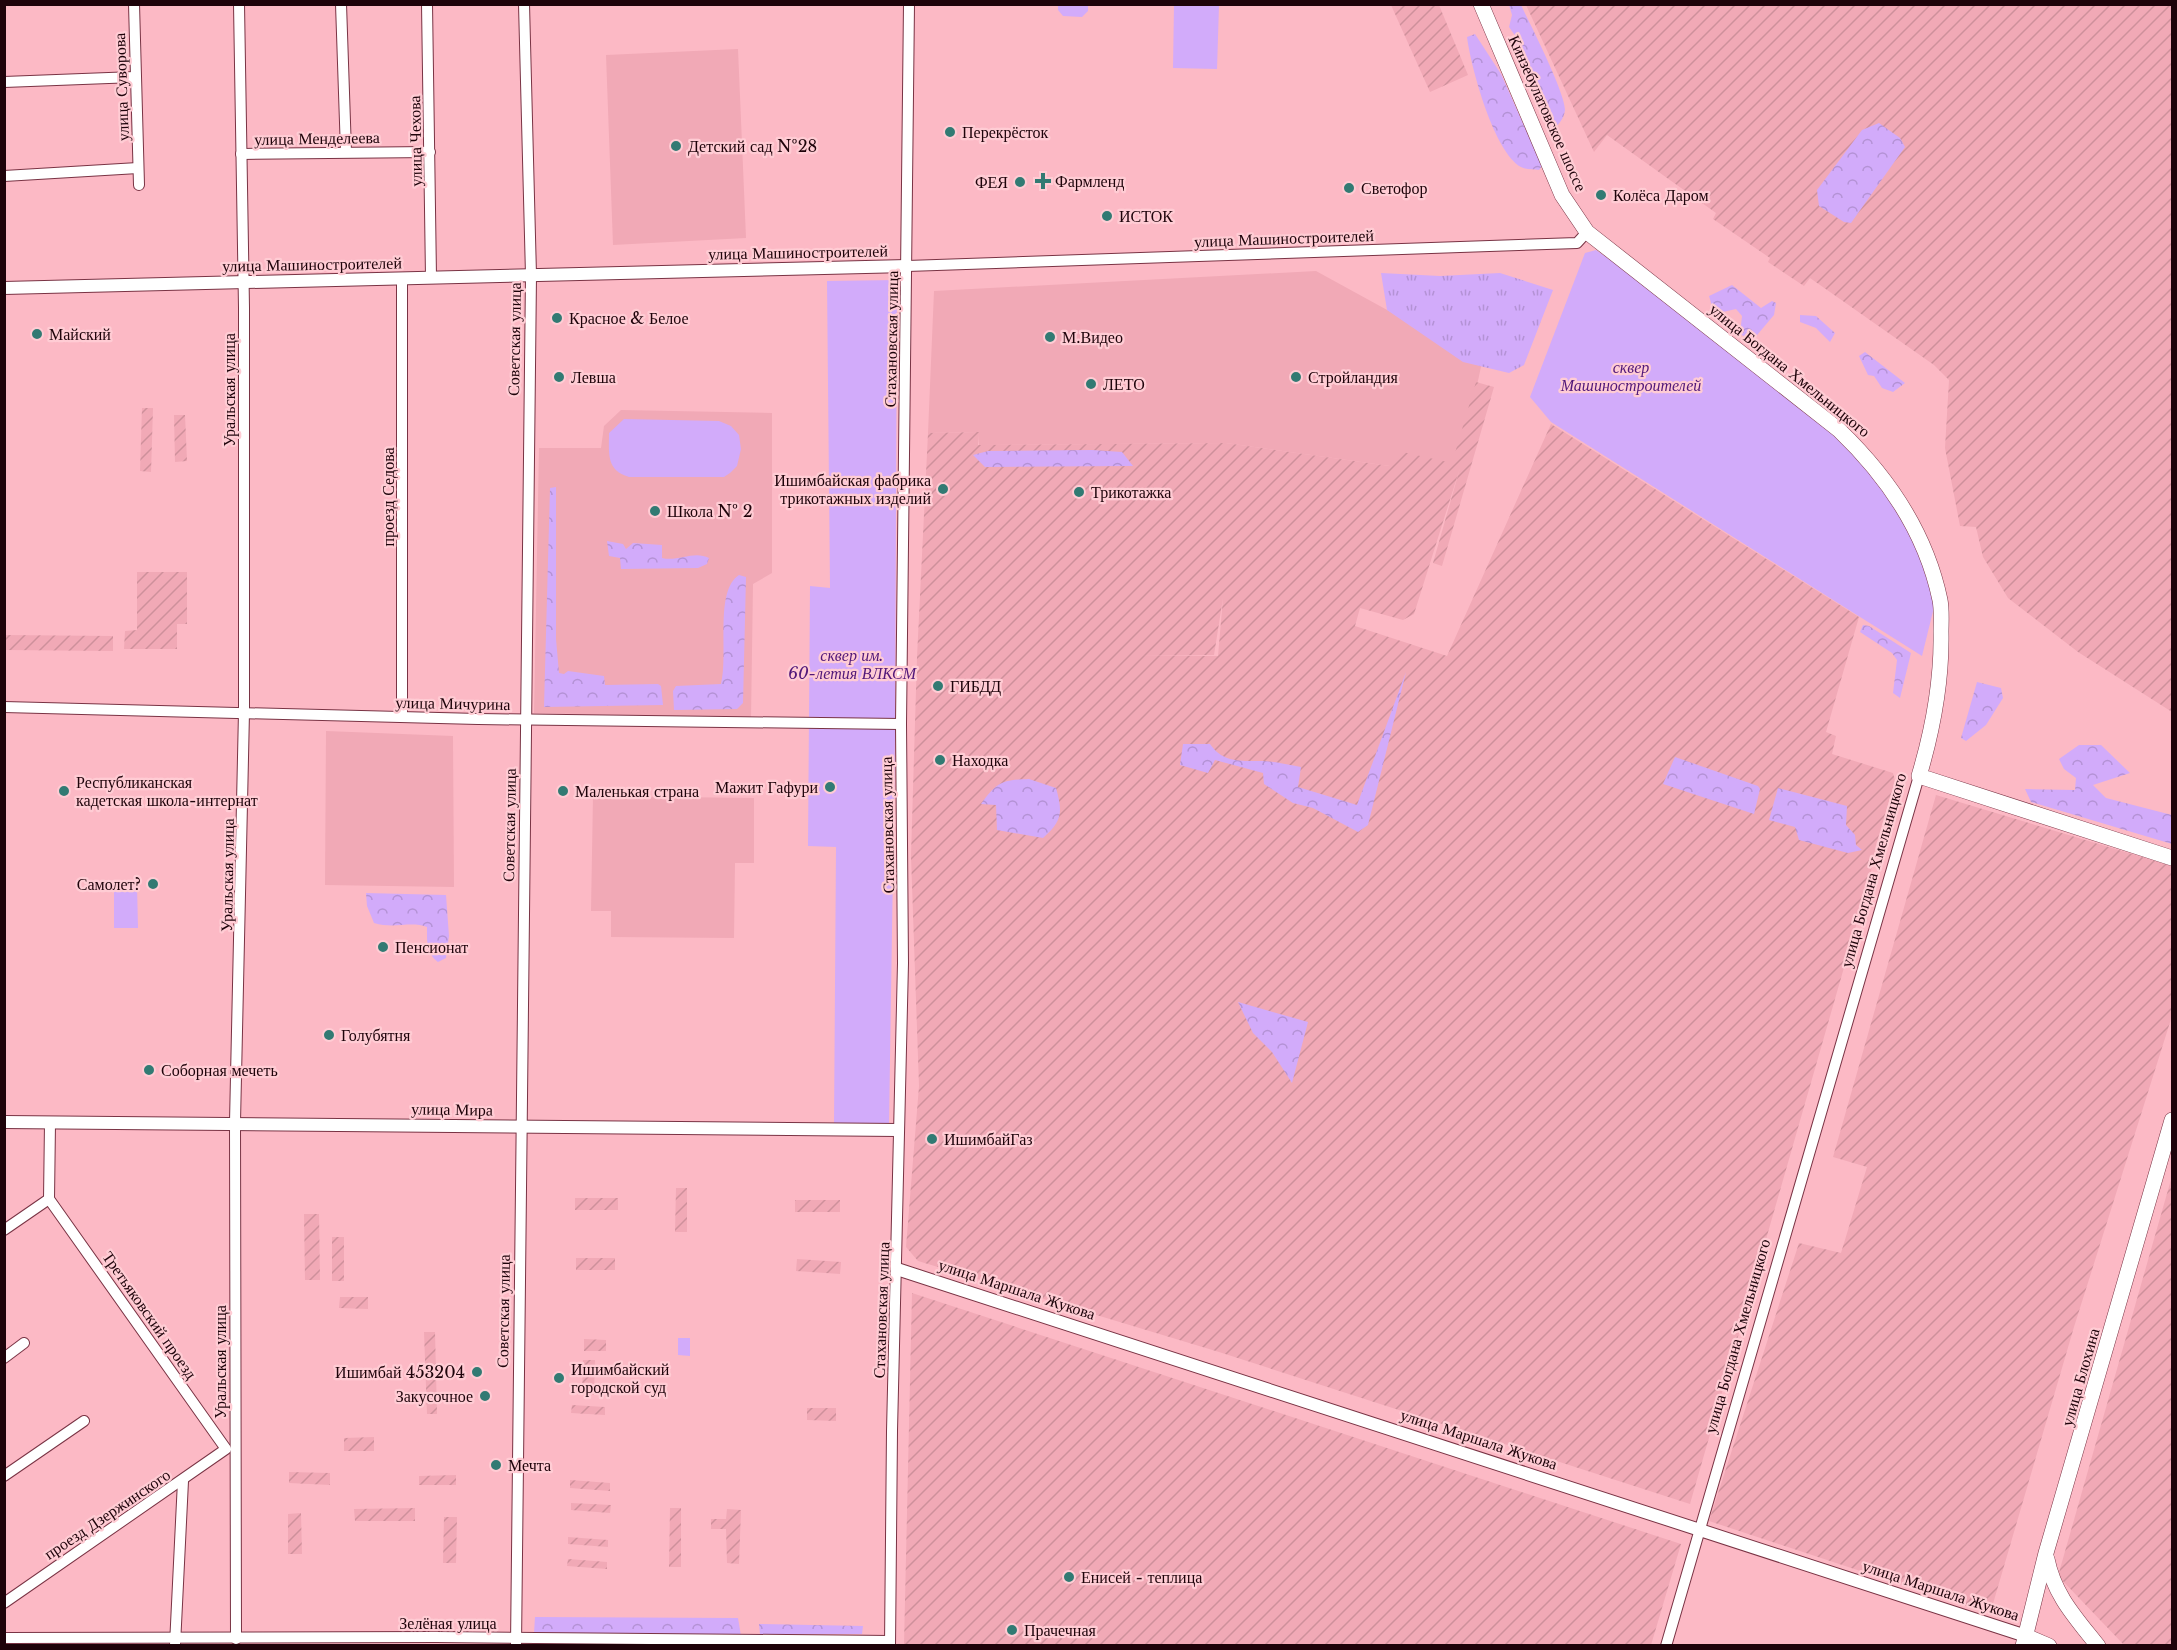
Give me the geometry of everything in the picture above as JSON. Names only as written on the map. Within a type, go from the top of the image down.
[{"type":"main road","name":"Кинзебулатовское шоссе","points":[[1481,4],[1562,195],[1587,232]]},
{"type":"main road","name":"улица Богдана Хмельницкого","points":[[1587,232],[1839,430],[1868,458],[1903,506],[1925,553],[1940,602],[1940,675],[1930,739],[1919,777]]},
{"type":"main road","points":[[1919,777],[2172,858]]},
{"type":"main road","name":"улица Блохина","points":[[2025,1641],[2046,1553],[2172,1120]]},
{"type":"main road","points":[[2046,1553],[2051,1580],[2059,1596],[2098,1646]]},
{"type":"main road","name":"улица Маршала Жукова","points":[[2025,1641],[2049,1646]]},
{"type":"street","name":"улица Суворова","points":[[134,4],[139,185]]},
{"type":"street","name":"Уральская улица","points":[[236,1639],[235,1122],[244,712],[243,282],[239,4]]},
{"type":"street","points":[[341,4],[346,152]]},
{"type":"street","name":"улица Чехова","points":[[427,4],[431,277]]},
{"type":"street","name":"Советская улица","points":[[516,1642],[531,274],[524,4]]},
{"type":"street","name":"Стахановская улица","points":[[890,1643],[892,1431],[903,963],[901,724],[909,4]]},
{"type":"street","points":[[4,82],[135,77]]},
{"type":"street","name":"улица Менделеева","points":[[241,154],[430,152]]},
{"type":"street","points":[[4,176],[138,168]]},
{"type":"street","name":"улица Машиностроителей","points":[[4,288],[907,266],[1577,243],[1587,232]]},
{"type":"street","name":"проезд Седова","points":[[402,278],[402,717]]},
{"type":"street","name":"улица Мичурина","points":[[4,707],[525,720],[901,724]]},
{"type":"street","name":"улица Богдана Хмельницкого","points":[[1666,1646],[1919,777]]},
{"type":"street","name":"улица Мира","points":[[4,1122],[235,1122],[898,1130]]},
{"type":"street","points":[[4,1230],[49,1199],[50,1123]]},
{"type":"street","name":"Третьяковский проезд","points":[[49,1199],[226,1449]]},
{"type":"street","name":"улица Маршала Жукова","points":[[897,1269],[1699,1530],[2025,1641]]},
{"type":"street","points":[[4,1358],[24,1343]]},
{"type":"street","points":[[4,1476],[84,1421]]},
{"type":"street","name":"проезд Дзержинского","points":[[4,1603],[226,1449]]},
{"type":"street","points":[[175,1643],[183,1481]]},
{"type":"street","name":"Зелёная улица","points":[[4,1638],[175,1643],[236,1639],[890,1643]]},
{"type":"shaded area","points":[[1391,5],[1439,5],[1468,75],[1430,92]]},
{"type":"shaded area","points":[[1526,5],[2172,5],[2172,712],[2078,652],[2008,598],[1983,557],[1976,527],[1960,526],[1945,448],[1949,380],[1934,365],[1810,278],[1804,286],[1768,262],[1770,258],[1713,219],[1716,213],[1607,135],[1594,152]]},
{"type":"shaded area","name":"Детский сад №28","points":[[738,49],[746,238],[613,245],[606,55]]},
{"type":"shaded area","points":[[1316,271],[1482,362],[1460,465],[1390,466],[1226,443],[979,445],[978,432],[928,433],[934,291]]},
{"type":"shaded area","points":[[1476,382],[1494,387],[1442,566],[1433,563],[1460,468],[1414,614],[1403,620],[1360,608],[1355,626],[1447,656],[1551,424],[1859,617],[1826,732],[1836,736],[1832,754],[1893,773],[1895,781],[1876,845],[1870,877],[1690,1504],[1219,1352],[918,1261],[906,1247],[919,1086],[911,856],[917,657],[928,433],[979,432],[978,445],[1226,443],[1390,466],[1398,451],[1452,463]],"holes":[[[1223,598],[1218,656],[1140,656],[1214,655]]]},
{"type":"shaded area","points":[[142,408],[153,408],[151,472],[140,471]]},
{"type":"shaded area","name":"Школа № 2","points":[[621,410],[772,413],[772,573],[753,584],[751,718],[534,713],[539,448],[601,448],[604,426]]},
{"type":"shaded area","points":[[174,415],[185,415],[187,461],[175,462]]},
{"type":"shaded area","points":[[137,572],[187,572],[187,624],[177,624],[177,649],[124,649],[125,631],[137,630]]},
{"type":"shaded area","points":[[5,635],[113,636],[113,651],[5,650]]},
{"type":"shaded area","points":[[326,731],[453,736],[454,887],[325,885]]},
{"type":"shaded area","points":[[1936,795],[2172,866],[2172,1016],[2074,1327],[1990,1614],[1709,1521],[1799,1243],[1841,1253],[1867,1167],[1833,1157]]},
{"type":"shaded area","points":[[593,796],[754,798],[754,863],[735,863],[734,938],[611,937],[611,911],[591,911]]},
{"type":"shaded area","points":[[2172,1176],[2172,1645],[2124,1645],[2058,1576]]},
{"type":"shaded area","points":[[676,1188],[687,1188],[687,1232],[675,1232]]},
{"type":"shaded area","points":[[575,1198],[618,1198],[618,1210],[575,1210]]},
{"type":"shaded area","points":[[795,1200],[840,1200],[840,1212],[795,1212]]},
{"type":"shaded area","points":[[304,1214],[319,1214],[320,1280],[305,1280]]},
{"type":"shaded area","points":[[332,1237],[344,1237],[344,1281],[332,1281]]},
{"type":"shaded area","points":[[576,1258],[615,1258],[615,1270],[576,1270]]},
{"type":"shaded area","points":[[797,1259],[841,1262],[840,1274],[796,1271]]},
{"type":"shaded area","points":[[912,1293],[1681,1544],[1651,1645],[904,1645]]},
{"type":"shaded area","points":[[340,1297],[368,1297],[368,1309],[339,1308]]},
{"type":"shaded area","points":[[424,1332],[435,1332],[437,1414],[427,1414]]},
{"type":"shaded area","points":[[584,1339],[606,1340],[606,1351],[584,1351]]},
{"type":"shaded area","points":[[583,1360],[595,1360],[594,1395],[582,1394]]},
{"type":"shaded area","points":[[572,1405],[605,1407],[605,1415],[571,1413]]},
{"type":"shaded area","points":[[807,1408],[836,1408],[836,1421],[807,1420]]},
{"type":"shaded area","points":[[374,1437],[374,1451],[344,1451],[344,1438]]},
{"type":"shaded area","points":[[289,1472],[330,1473],[330,1485],[289,1483]]},
{"type":"shaded area","points":[[456,1475],[456,1485],[419,1485],[419,1476]]},
{"type":"shaded area","points":[[570,1480],[610,1483],[610,1491],[570,1488]]},
{"type":"shaded area","points":[[571,1503],[611,1505],[610,1513],[571,1510]]},
{"type":"shaded area","points":[[415,1508],[415,1521],[355,1521],[354,1509]]},
{"type":"shaded area","points":[[670,1508],[681,1508],[681,1567],[669,1567]]},
{"type":"shaded area","points":[[727,1509],[741,1510],[739,1564],[727,1563],[726,1529],[711,1529],[711,1519],[726,1519]]},
{"type":"shaded area","points":[[301,1513],[302,1554],[288,1554],[288,1514]]},
{"type":"shaded area","points":[[444,1517],[457,1517],[456,1563],[443,1563]]},
{"type":"shaded area","points":[[568,1537],[608,1540],[608,1547],[568,1544]]},
{"type":"shaded area","points":[[568,1559],[607,1562],[607,1569],[567,1566]]},
{"type":"green space","points":[[1058,5],[1088,5],[1088,11],[1082,17],[1063,16],[1058,10]]},
{"type":"green space","points":[[1174,5],[1219,5],[1217,69],[1173,68]]},
{"type":"green space","points":[[1509,5],[1521,5],[1559,89],[1565,110],[1559,124],[1553,130],[1547,124],[1544,102],[1537,96],[1514,47],[1516,37],[1509,27],[1512,15]]},
{"type":"green space","points":[[1475,34],[1501,74],[1542,166],[1539,170],[1523,168],[1511,158],[1493,127],[1485,108],[1469,51],[1467,37]]},
{"type":"green space","points":[[1879,123],[1900,138],[1905,147],[1851,223],[1844,222],[1819,206],[1817,190],[1862,130]]},
{"type":"green space","name":"сквер Машиностроителей","points":[[1596,250],[1658,293],[1838,436],[1887,489],[1910,528],[1936,599],[1922,656],[1551,422],[1530,397],[1585,253]]},
{"type":"green space","points":[[1381,273],[1440,276],[1500,273],[1553,290],[1524,365],[1509,373],[1463,362],[1387,310]]},
{"type":"green space","name":"сквер им. 60-летия ВЛКСМ","points":[[897,280],[895,739],[889,1124],[834,1125],[836,847],[808,846],[810,586],[830,588],[827,281]]},
{"type":"green space","points":[[1732,285],[1761,308],[1772,301],[1776,303],[1774,315],[1752,341],[1740,334],[1742,316],[1736,309],[1723,312],[1712,306],[1709,296]]},
{"type":"green space","points":[[1800,315],[1816,316],[1835,333],[1830,342],[1816,328],[1800,322]]},
{"type":"green space","points":[[1865,352],[1905,383],[1893,392],[1882,388],[1874,376],[1868,375],[1859,356]]},
{"type":"green space","points":[[624,419],[719,421],[731,426],[739,435],[741,449],[737,466],[724,477],[629,477],[616,470],[610,460],[609,433]]},
{"type":"green space","points":[[988,451],[1122,452],[1133,466],[985,467],[973,455]]},
{"type":"green space","points":[[556,487],[556,639],[559,673],[564,674],[568,671],[604,676],[605,685],[658,684],[661,686],[663,705],[544,707],[550,488]]},
{"type":"green space","points":[[607,541],[623,544],[626,549],[633,543],[662,545],[662,558],[668,559],[698,555],[709,558],[707,564],[698,568],[621,569],[620,558],[609,556]]},
{"type":"green space","points":[[739,575],[746,577],[743,703],[737,709],[674,710],[673,691],[676,686],[721,684],[724,609],[731,583]]},
{"type":"green space","points":[[1863,625],[1869,626],[1911,653],[1900,698],[1893,693],[1897,660],[1892,653],[1860,632]]},
{"type":"green space","points":[[1406,672],[1368,825],[1358,832],[1313,808],[1293,803],[1264,784],[1263,773],[1215,760],[1208,773],[1180,765],[1183,744],[1210,744],[1221,755],[1233,760],[1271,762],[1301,767],[1298,787],[1357,805]]},
{"type":"green space","points":[[1977,682],[2001,688],[2003,698],[1986,725],[1966,741],[1961,738]]},
{"type":"green space","points":[[2079,745],[2101,745],[2130,773],[2093,785],[2106,798],[2172,815],[2172,844],[2031,802],[2025,789],[2075,790],[2076,778],[2064,769],[2059,759]]},
{"type":"green space","points":[[1675,757],[1758,786],[1760,789],[1754,814],[1663,784]]},
{"type":"green space","points":[[1029,779],[1056,788],[1059,816],[1054,827],[1043,838],[997,830],[996,805],[981,804],[991,791],[1001,784],[1012,780]]},
{"type":"green space","points":[[1778,788],[1847,806],[1846,825],[1855,835],[1856,845],[1862,850],[1848,853],[1799,840],[1795,827],[1769,820]]},
{"type":"green space","points":[[114,885],[137,885],[138,928],[114,928]]},
{"type":"green space","points":[[366,893],[446,895],[449,936],[446,958],[438,962],[431,955],[427,927],[374,923],[367,906]]},
{"type":"green space","points":[[1238,1002],[1308,1022],[1292,1083],[1272,1052],[1253,1033]]},
{"type":"green space","points":[[678,1338],[690,1338],[690,1356],[678,1355]]},
{"type":"green space","points":[[535,1617],[738,1618],[741,1636],[534,1633]]},
{"type":"green space","points":[[759,1624],[863,1626],[862,1634],[760,1634]]},
{"type":"place","name":"Перекрёсток","points":[[950,132]]},
{"type":"place","name":"Детский сад №28","points":[[676,146]]},
{"type":"place","name":"Фармленд","points":[[1043,181]]},
{"type":"place","name":"ФЕЯ","points":[[1020,182]]},
{"type":"place","name":"Светофор","points":[[1349,188]]},
{"type":"place","name":"Колёса Даром","points":[[1601,195]]},
{"type":"place","name":"ИСТОК","points":[[1107,216]]},
{"type":"place","name":"Красное & Белое","points":[[557,318]]},
{"type":"place","name":"Майский","points":[[37,334]]},
{"type":"place","name":"М.Видео","points":[[1050,337]]},
{"type":"place","name":"Левша","points":[[559,377]]},
{"type":"place","name":"Стройландия","points":[[1296,377]]},
{"type":"place","name":"ЛЕТО","points":[[1091,384]]},
{"type":"place","name":"Ишимбайская фабрика трикотажных изделий","points":[[943,489]]},
{"type":"place","name":"Трикотажка","points":[[1079,492]]},
{"type":"place","name":"Школа № 2","points":[[655,511]]},
{"type":"place","name":"ГИБДД","points":[[938,686]]},
{"type":"place","name":"Находка","points":[[940,760]]},
{"type":"place","name":"Мажит Гафури","points":[[830,787]]},
{"type":"place","name":"Республиканская кадетская школа-интернат","points":[[64,791]]},
{"type":"place","name":"Маленькая страна","points":[[563,791]]},
{"type":"place","name":"Самолет?","points":[[153,884]]},
{"type":"place","name":"Пенсионат","points":[[383,947]]},
{"type":"place","name":"Голубятня","points":[[329,1035]]},
{"type":"place","name":"Соборная мечеть","points":[[149,1070]]},
{"type":"place","name":"ИшимбайГаз","points":[[932,1139]]},
{"type":"place","name":"Ишимбай 453204","points":[[477,1372]]},
{"type":"place","name":"Ишимбайский городской суд","points":[[559,1378]]},
{"type":"place","name":"Закусочное","points":[[485,1396]]},
{"type":"place","name":"Мечта","points":[[496,1465]]},
{"type":"place","name":"Енисей - теплица","points":[[1069,1577]]},
{"type":"place","name":"Прачечная","points":[[1012,1630]]}]
